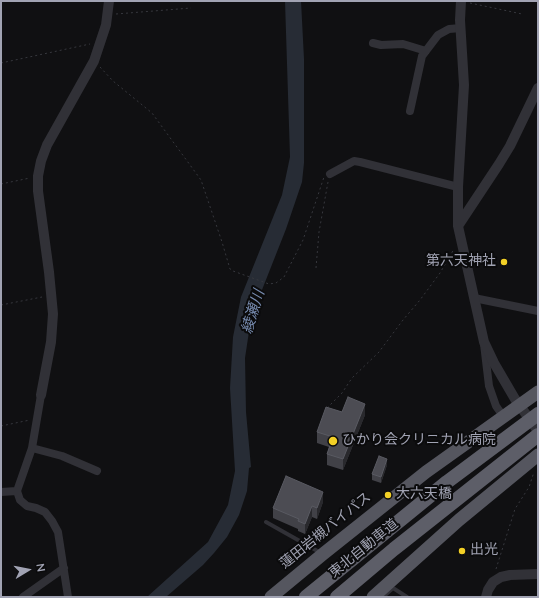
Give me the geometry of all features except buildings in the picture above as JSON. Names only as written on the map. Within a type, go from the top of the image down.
[{"type":"highway","name":"蓮田岩槻バイパス","points":[[271,597],[426,472],[538,392]]},
{"type":"highway","name":"東北自動車道","points":[[306,597],[447,482],[538,414]]},
{"type":"highway","name":"東北自動車道","points":[[337,597],[394,549],[538,435]]},
{"type":"highway","points":[[373,597],[470,510],[537,461]]},
{"type":"street","points":[[68,597],[58,532],[45,512],[27,506],[20,500],[17,491],[32,448],[51,342],[53,314],[38,176],[41,161],[47,145],[94,61],[108,15],[109,1]]},
{"type":"street","points":[[464,2],[461,28],[464,85],[458,187],[458,226],[484,342],[489,386],[496,406],[503,416]]},
{"type":"street","points":[[410,111],[421,60],[426,51],[442,31],[461,28]]},
{"type":"street","points":[[373,43],[381,45],[403,44],[426,51]]},
{"type":"street","points":[[458,226],[510,146],[536,99],[538,88]]},
{"type":"street","points":[[330,174],[354,161],[458,187]]},
{"type":"street","points":[[474,298],[538,311]]},
{"type":"street","points":[[484,342],[494,363],[515,399],[538,430]]},
{"type":"street","points":[[32,448],[68,458],[97,471]]},
{"type":"street","points":[[1,492],[17,491]]},
{"type":"street","points":[[23,597],[64,568]]},
{"type":"street","points":[[486,597],[493,582],[501,577],[510,575],[538,574]]},
{"type":"lane","points":[[266,522],[323,554]]},
{"type":"lane","points":[[383,597],[393,588],[407,597]]},
{"type":"path","points":[[464,2],[522,14]]},
{"type":"path","points":[[108,15],[191,8]]},
{"type":"path","points":[[1,63],[101,42]]},
{"type":"path","points":[[94,61],[113,81],[152,113],[201,180],[230,269],[269,284],[276,284],[284,277],[303,240],[324,177],[330,174]]},
{"type":"path","points":[[316,268],[319,232],[330,174]]},
{"type":"path","points":[[1,184],[38,176]]},
{"type":"path","points":[[324,412],[342,393],[352,378],[379,352],[420,300],[440,273],[460,238]]},
{"type":"path","points":[[1,305],[52,294]]},
{"type":"path","points":[[1,426],[38,418]]},
{"type":"path","points":[[496,570],[515,509],[529,487],[537,461]]},
{"type":"water","name":"綾瀬川","points":[[285,1],[301,1],[304,59],[304,163],[302,182],[250,325],[245,358],[246,412],[251,467],[249,468],[247,491],[239,515],[227,537],[203,565],[166,597],[147,597],[208,542],[228,505],[235,471],[230,388],[233,337],[241,297],[282,195],[290,157]]},
{"type":"place","name":"第六天神社","points":[[504,262]]},
{"type":"place","name":"ひかり会クリニカル病院","points":[[333,441]]},
{"type":"place","name":"大六天橋","points":[[388,495]]},
{"type":"place","name":"出光","points":[[462,551]]}]
